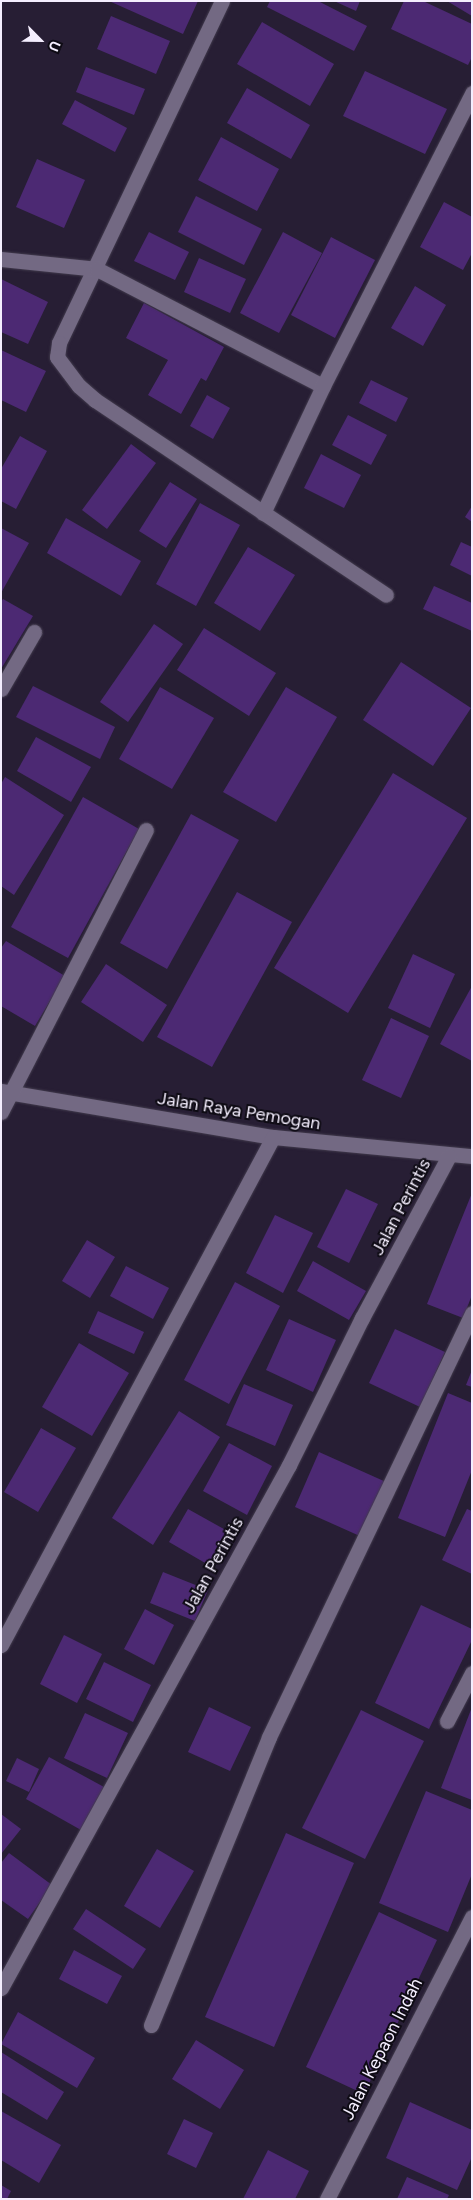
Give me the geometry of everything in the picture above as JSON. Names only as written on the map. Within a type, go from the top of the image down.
[{"type":"street","points":[[222,1],[97,269],[57,348],[57,357],[67,372],[94,400],[386,595]]},
{"type":"street","points":[[263,513],[323,386],[472,93]]},
{"type":"street","points":[[1,259],[97,269],[323,386]]},
{"type":"street","points":[[1,689],[34,632]]},
{"type":"street","points":[[1,1112],[6,1092],[146,830]]},
{"type":"street","name":"Jalan Raya Pemogan","points":[[6,1092],[273,1137],[449,1156],[472,1156]]},
{"type":"street","points":[[1,1645],[273,1137]]},
{"type":"street","name":"Jalan Perintis","points":[[1,1988],[290,1465],[362,1318],[449,1156]]},
{"type":"street","points":[[150,2026],[269,1737],[472,1313]]},
{"type":"street","points":[[446,1721],[472,1672]]},
{"type":"street","name":"Jalan Kepaon Indah","points":[[326,2199],[467,1941],[472,1917]]},
{"type":"building","points":[[109,1],[198,1],[183,34]]},
{"type":"building","points":[[270,1],[318,1],[367,26],[354,51],[267,7]]},
{"type":"building","points":[[334,1],[360,1],[356,11]]},
{"type":"building","points":[[404,1],[423,1],[472,24],[472,57],[468,65],[391,29]]},
{"type":"building","points":[[447,1],[472,1],[472,16]]},
{"type":"building","points":[[111,16],[170,41],[156,74],[97,49]]},
{"type":"building","points":[[262,22],[334,64],[310,106],[237,64]]},
{"type":"building","points":[[86,67],[145,89],[134,115],[76,92]]},
{"type":"building","points":[[365,71],[447,109],[425,154],[343,116]]},
{"type":"building","points":[[247,88],[310,125],[291,159],[227,123]]},
{"type":"building","points":[[75,100],[127,128],[115,152],[62,124]]},
{"type":"building","points":[[221,137],[279,169],[257,211],[198,180]]},
{"type":"building","points":[[37,159],[85,180],[64,228],[16,207]]},
{"type":"building","points":[[196,196],[262,229],[244,265],[178,232]]},
{"type":"building","points":[[444,202],[472,217],[472,253],[463,270],[420,247]]},
{"type":"building","points":[[149,232],[189,252],[175,280],[134,261]]},
{"type":"building","points":[[283,232],[322,253],[279,333],[240,313]]},
{"type":"building","points":[[331,237],[375,260],[335,338],[291,315]]},
{"type":"building","points":[[199,258],[246,279],[230,313],[184,292]]},
{"type":"building","points":[[1,279],[48,302],[28,344],[1,332]]},
{"type":"building","points":[[415,286],[446,305],[423,346],[391,328]]},
{"type":"building","points":[[144,303],[224,347],[206,381],[201,378],[181,414],[148,395],[168,360],[126,338]]},
{"type":"building","points":[[1,350],[46,371],[26,412],[1,400]]},
{"type":"building","points":[[371,380],[408,398],[396,422],[359,403]]},
{"type":"building","points":[[207,395],[230,408],[213,439],[190,426]]},
{"type":"building","points":[[348,415],[387,435],[371,465],[332,445]]},
{"type":"building","points":[[20,436],[47,451],[16,509],[1,501],[1,469]]},
{"type":"building","points":[[131,444],[156,463],[107,529],[82,510]]},
{"type":"building","points":[[321,454],[361,475],[344,508],[304,488]]},
{"type":"building","points":[[170,482],[197,499],[166,548],[139,531]]},
{"type":"building","points":[[200,503],[240,525],[196,606],[156,584]]},
{"type":"building","points":[[472,506],[472,522],[465,517]]},
{"type":"building","points":[[66,518],[141,561],[121,596],[47,553]]},
{"type":"building","points":[[1,528],[29,543],[1,593]]},
{"type":"building","points":[[461,542],[472,547],[472,576],[450,565]]},
{"type":"building","points":[[248,547],[295,575],[260,631],[214,603]]},
{"type":"building","points":[[434,586],[472,603],[472,631],[423,609]]},
{"type":"building","points":[[3,599],[33,616],[1,669],[1,602]]},
{"type":"building","points":[[154,624],[183,644],[128,722],[100,702]]},
{"type":"building","points":[[204,628],[276,673],[249,716],[177,670]]},
{"type":"building","points":[[401,662],[471,708],[433,766],[363,720]]},
{"type":"building","points":[[33,686],[115,727],[100,759],[16,717]]},
{"type":"building","points":[[160,687],[214,718],[172,789],[119,759]]},
{"type":"building","points":[[286,687],[337,717],[276,822],[223,792]]},
{"type":"building","points":[[36,737],[91,767],[71,802],[17,771]]},
{"type":"building","points":[[393,773],[467,818],[348,1013],[274,968]]},
{"type":"building","points":[[5,777],[64,815],[14,895],[1,886],[1,784]]},
{"type":"building","points":[[83,797],[139,829],[68,958],[11,927]]},
{"type":"building","points":[[191,814],[239,840],[167,969],[120,943]]},
{"type":"building","points":[[237,892],[292,922],[212,1067],[157,1037]]},
{"type":"building","points":[[6,941],[65,976],[35,1026],[1,1006],[1,948]]},
{"type":"building","points":[[413,954],[455,974],[430,1028],[388,1008]]},
{"type":"building","points":[[106,964],[167,1005],[143,1042],[81,1002]]},
{"type":"building","points":[[472,986],[472,1061],[440,1044]]},
{"type":"building","points":[[391,1018],[429,1036],[401,1098],[362,1080]]},
{"type":"building","points":[[346,1189],[378,1204],[349,1263],[317,1247]]},
{"type":"building","points":[[472,1193],[472,1295],[463,1318],[427,1304]]},
{"type":"building","points":[[275,1215],[313,1233],[283,1293],[246,1273]]},
{"type":"building","points":[[87,1240],[115,1257],[90,1298],[62,1281]]},
{"type":"building","points":[[313,1261],[366,1291],[349,1320],[297,1291]]},
{"type":"building","points":[[126,1266],[169,1288],[153,1319],[110,1296]]},
{"type":"building","points":[[235,1282],[280,1306],[229,1404],[184,1380]]},
{"type":"building","points":[[98,1311],[144,1332],[134,1354],[88,1333]]},
{"type":"building","points":[[289,1319],[336,1340],[313,1392],[266,1370]]},
{"type":"building","points":[[395,1329],[445,1352],[420,1407],[369,1383]]},
{"type":"building","points":[[79,1343],[129,1373],[92,1436],[42,1407]]},
{"type":"building","points":[[472,1370],[472,1387],[466,1385]]},
{"type":"building","points":[[244,1384],[293,1405],[275,1446],[226,1425]]},
{"type":"building","points":[[448,1393],[472,1403],[472,1470],[445,1537],[398,1518]]},
{"type":"building","points":[[179,1411],[220,1437],[153,1545],[112,1518]]},
{"type":"building","points":[[41,1428],[76,1448],[38,1512],[4,1492]]},
{"type":"building","points":[[229,1443],[272,1466],[247,1515],[203,1491]]},
{"type":"building","points":[[319,1452],[386,1482],[362,1537],[295,1507]]},
{"type":"building","points":[[188,1509],[231,1533],[212,1567],[169,1542]]},
{"type":"building","points":[[467,1509],[472,1511],[472,1574],[442,1560]]},
{"type":"building","points":[[163,1572],[208,1590],[195,1621],[150,1603]]},
{"type":"building","points":[[421,1605],[472,1629],[472,1640],[429,1729],[375,1703]]},
{"type":"building","points":[[145,1609],[174,1625],[154,1665],[124,1649]]},
{"type":"building","points":[[64,1635],[102,1654],[77,1703],[40,1684]]},
{"type":"building","points":[[104,1662],[151,1685],[133,1722],[86,1699]]},
{"type":"building","points":[[209,1707],[251,1727],[230,1771],[188,1752]]},
{"type":"building","points":[[472,1707],[472,1800],[441,1788]]},
{"type":"building","points":[[361,1710],[424,1741],[365,1859],[302,1828]]},
{"type":"building","points":[[85,1713],[128,1733],[107,1778],[64,1758]]},
{"type":"building","points":[[49,1757],[104,1787],[81,1830],[26,1799]]},
{"type":"building","points":[[17,1758],[39,1769],[29,1792],[6,1781]]},
{"type":"building","points":[[426,1791],[472,1810],[472,1874],[448,1932],[379,1903]]},
{"type":"building","points":[[1,1814],[21,1829],[1,1854]]},
{"type":"building","points":[[286,1833],[354,1863],[274,2047],[205,2017]]},
{"type":"building","points":[[157,1849],[194,1871],[160,1928],[124,1906]]},
{"type":"building","points":[[9,1853],[52,1885],[28,1919],[1,1900],[1,1863]]},
{"type":"building","points":[[86,1909],[146,1949],[133,1969],[73,1929]]},
{"type":"building","points":[[379,1912],[437,1940],[364,2094],[306,2067]]},
{"type":"building","points":[[74,1950],[122,1976],[107,2004],[59,1979]]},
{"type":"building","points":[[18,2012],[95,2058],[77,2088],[1,2044]]},
{"type":"building","points":[[196,2040],[244,2070],[220,2109],[172,2079]]},
{"type":"building","points":[[1,2052],[64,2092],[47,2120],[1,2092]]},
{"type":"building","points":[[410,2102],[472,2130],[472,2157],[457,2190],[386,2158]]},
{"type":"building","points":[[1,2111],[61,2145],[39,2183],[1,2160]]},
{"type":"building","points":[[184,2119],[213,2133],[196,2168],[167,2154]]},
{"type":"building","points":[[268,2150],[309,2171],[295,2199],[243,2199]]},
{"type":"building","points":[[407,2177],[449,2195],[447,2199],[397,2199]]},
{"type":"building","points":[[1,2185],[11,2191],[7,2199],[1,2199]]}]
